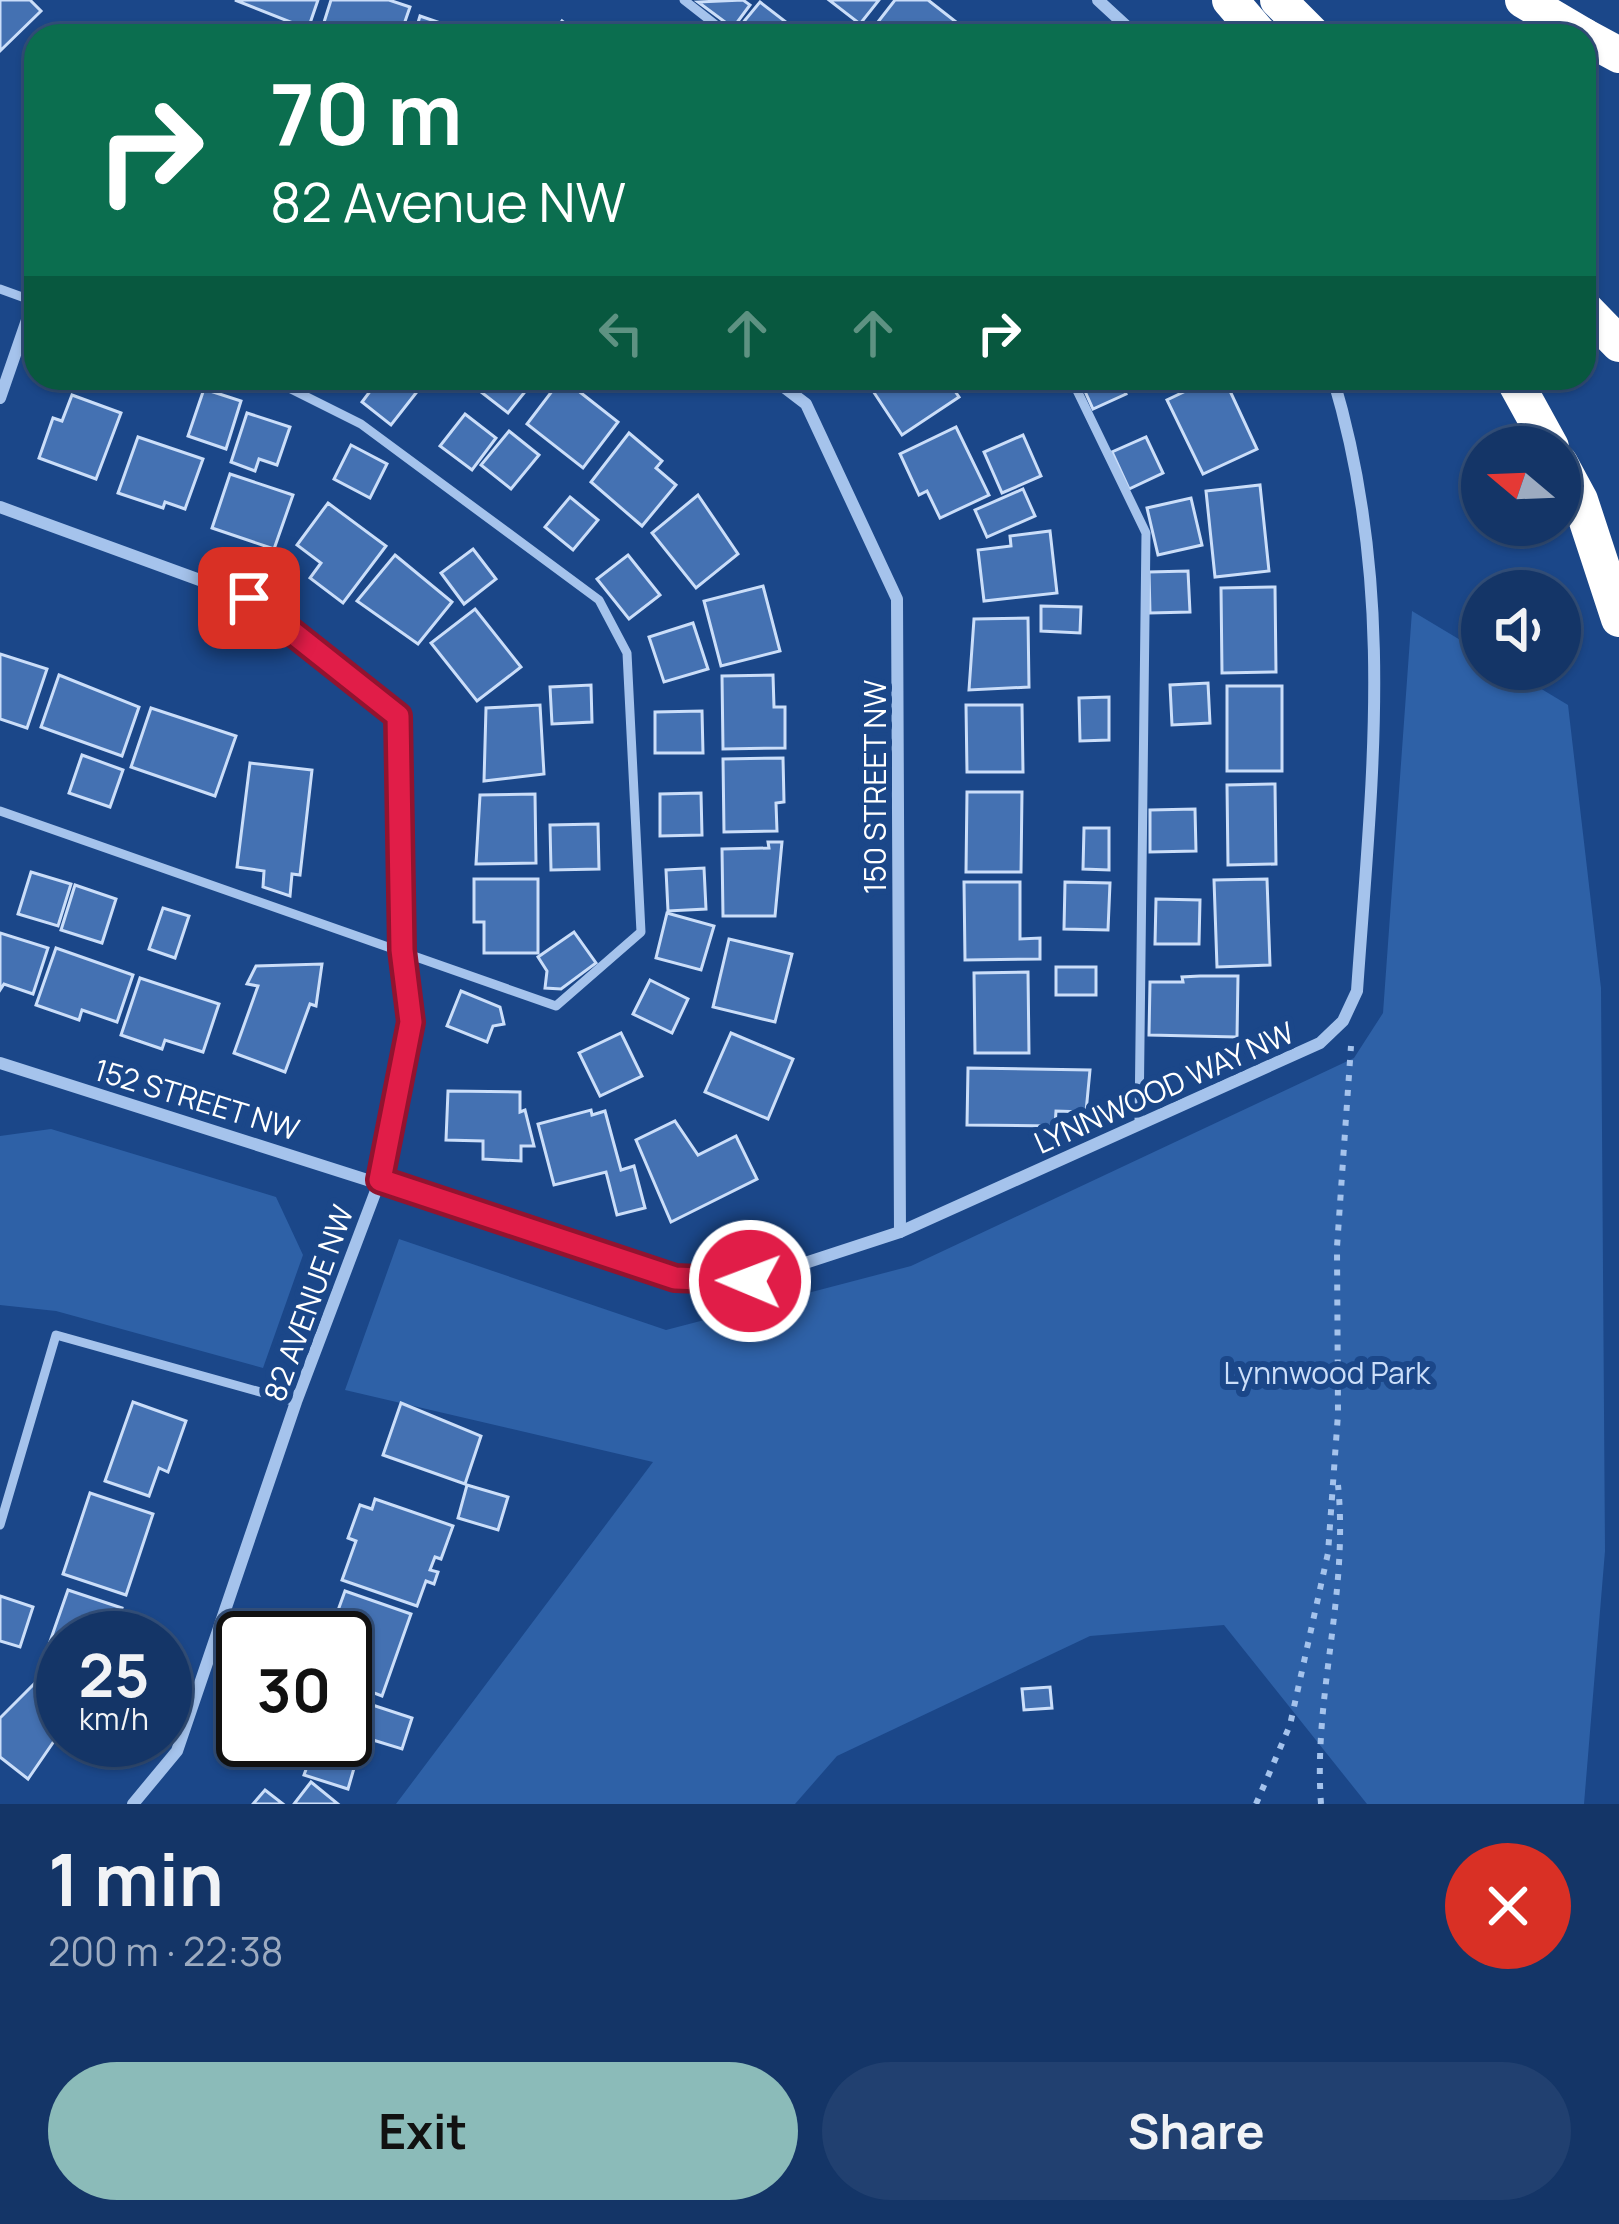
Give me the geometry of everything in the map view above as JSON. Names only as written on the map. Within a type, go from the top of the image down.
[{"type":"highway","points":[[1230,0],[1251,24]]},
{"type":"highway","points":[[1278,0],[1302,24]]},
{"type":"highway","points":[[1523,0],[1564,24]]},
{"type":"highway","points":[[1596,320],[1619,344]]},
{"type":"highway","points":[[1520,390],[1539,426]]},
{"type":"highway","points":[[1581,503],[1619,619]]},
{"type":"street","points":[[1098,0],[1124,24]]},
{"type":"street","points":[[0,398],[24,330]]},
{"type":"street","name":"150 STREET NW","points":[[788,390],[806,404],[897,599],[900,1232]]},
{"type":"street","points":[[1336,390],[1370,542],[1377,631],[1357,991],[1350,1007]]},
{"type":"street","name":"82 AVENUE NW","points":[[0,507],[249,598],[398,716],[402,950],[411,1022],[380,1180],[296,1402],[177,1751],[133,1804]]},
{"type":"street","name":"LYNNWOOD WAY NW","points":[[380,1180],[675,1278],[750,1281],[900,1232],[1319,1043],[1350,1007]]},
{"type":"street","name":"152 STREET NW","points":[[0,1063],[380,1180]]},
{"type":"lane","points":[[684,0],[715,24]]},
{"type":"lane","points":[[0,811],[556,1006],[641,932],[627,653],[599,600],[361,424],[293,390]]},
{"type":"lane","points":[[1077,390],[1146,533],[1139,1124]]},
{"type":"lane","points":[[0,1525],[56,1335],[296,1402]]},
{"type":"path","points":[[1321,1804],[1321,1746],[1342,1559],[1336,1460],[1337,1247],[1352,1074],[1350,1007]]},
{"type":"path","points":[[1256,1804],[1290,1725],[1328,1553],[1336,1460]]},
{"type":"green space","name":"Lynnwood Park","points":[[1412,611],[1461,640],[1461,690],[1543,690],[1568,705],[1601,988],[1605,1551],[1584,1804],[1367,1804],[1224,1625],[1090,1636],[837,1756],[795,1804],[396,1804],[653,1462],[345,1390],[399,1239],[666,1330],[911,1266],[1354,1058],[1383,1013]]},
{"type":"green space","points":[[51,1129],[276,1197],[303,1255],[263,1368],[56,1311],[0,1305],[0,1136]]},
{"type":"building","points":[[0,0],[30,0],[41,11],[0,51]]},
{"type":"building","points":[[235,0],[318,0],[310,24],[295,24]]},
{"type":"building","points":[[331,0],[389,0],[410,7],[404,24],[323,24]]},
{"type":"building","points":[[743,0],[750,5],[736,24],[728,24],[698,2]]},
{"type":"building","points":[[829,0],[879,0],[860,24]]},
{"type":"building","points":[[895,0],[928,0],[959,24],[876,24]]},
{"type":"building","points":[[760,2],[789,24],[742,24]]},
{"type":"building","points":[[420,16],[443,24],[418,24]]},
{"type":"building","points":[[204,390],[241,401],[226,449],[188,436]]},
{"type":"building","points":[[371,390],[416,393],[391,425],[362,402]]},
{"type":"building","points":[[478,390],[526,390],[508,413]]},
{"type":"building","points":[[553,390],[577,390],[618,422],[583,468],[527,424]]},
{"type":"building","points":[[954,390],[959,397],[902,435],[873,391]]},
{"type":"building","points":[[1084,390],[1124,390],[1126,394],[1093,409]]},
{"type":"building","points":[[1188,390],[1230,390],[1257,449],[1203,474],[1167,400]]},
{"type":"building","points":[[72,395],[121,413],[96,479],[39,458],[53,418],[62,421]]},
{"type":"building","points":[[247,413],[290,427],[277,465],[259,459],[255,471],[231,462]]},
{"type":"building","points":[[465,414],[496,438],[472,470],[440,446]]},
{"type":"building","points":[[956,427],[989,495],[940,518],[927,491],[919,495],[900,454]]},
{"type":"building","points":[[509,431],[539,455],[511,489],[481,465]]},
{"type":"building","points":[[629,433],[662,461],[656,468],[676,485],[642,526],[591,482]]},
{"type":"building","points":[[1023,435],[1041,476],[1002,493],[984,452]]},
{"type":"building","points":[[138,437],[203,459],[185,509],[165,502],[163,508],[118,493]]},
{"type":"building","points":[[1146,437],[1163,473],[1129,489],[1112,452]]},
{"type":"building","points":[[351,445],[387,464],[370,498],[334,479]]},
{"type":"building","points":[[230,474],[293,495],[274,549],[212,528]]},
{"type":"building","points":[[1260,485],[1269,571],[1215,577],[1206,491]]},
{"type":"building","points":[[1023,489],[1035,516],[987,537],[975,510]]},
{"type":"building","points":[[698,495],[738,554],[696,588],[652,533]]},
{"type":"building","points":[[570,497],[598,520],[573,550],[545,527]]},
{"type":"building","points":[[1191,498],[1202,545],[1158,555],[1147,508]]},
{"type":"building","points":[[328,503],[386,546],[343,603],[310,578],[321,563],[297,545]]},
{"type":"building","points":[[1050,531],[1057,593],[984,601],[978,550],[1011,546],[1010,536]]},
{"type":"building","points":[[473,549],[496,579],[464,604],[441,573]]},
{"type":"building","points":[[395,555],[452,602],[418,644],[357,601]]},
{"type":"building","points":[[628,555],[660,595],[629,619],[597,579]]},
{"type":"building","points":[[1188,571],[1190,612],[1150,613],[1149,572]]},
{"type":"building","points":[[763,586],[780,651],[721,666],[704,601]]},
{"type":"building","points":[[1275,587],[1276,672],[1222,673],[1221,588]]},
{"type":"building","points":[[1041,606],[1081,607],[1080,633],[1041,631]]},
{"type":"building","points":[[475,609],[521,667],[477,701],[431,643]]},
{"type":"building","points":[[1028,618],[1029,687],[969,690],[974,619]]},
{"type":"building","points":[[693,623],[708,669],[664,682],[649,637]]},
{"type":"building","points":[[0,654],[47,669],[27,728],[0,719]]},
{"type":"building","points":[[59,675],[139,707],[122,756],[41,727]]},
{"type":"building","points":[[773,675],[774,707],[785,707],[785,748],[723,749],[722,676]]},
{"type":"building","points":[[1208,683],[1210,723],[1172,725],[1170,685]]},
{"type":"building","points":[[591,685],[592,722],[552,724],[550,687]]},
{"type":"building","points":[[1227,686],[1282,686],[1282,771],[1227,771]]},
{"type":"building","points":[[1109,697],[1109,740],[1080,741],[1079,698]]},
{"type":"building","points":[[540,705],[544,774],[484,781],[486,708]]},
{"type":"building","points":[[966,705],[1022,705],[1023,772],[967,772]]},
{"type":"building","points":[[151,708],[236,736],[215,796],[131,767]]},
{"type":"building","points":[[702,711],[703,753],[655,753],[655,712]]},
{"type":"building","points":[[82,755],[123,770],[110,807],[69,793]]},
{"type":"building","points":[[783,758],[784,802],[776,803],[777,831],[724,832],[723,759]]},
{"type":"building","points":[[250,763],[312,770],[300,875],[292,874],[290,896],[263,887],[264,871],[237,867]]},
{"type":"building","points":[[1275,784],[1276,864],[1228,865],[1227,785]]},
{"type":"building","points":[[967,792],[1022,792],[1021,872],[966,872]]},
{"type":"building","points":[[701,793],[702,835],[660,836],[660,794]]},
{"type":"building","points":[[535,794],[536,863],[476,864],[480,795]]},
{"type":"building","points":[[1195,809],[1196,851],[1150,852],[1150,810]]},
{"type":"building","points":[[598,824],[599,869],[551,870],[550,825]]},
{"type":"building","points":[[1084,828],[1109,828],[1109,870],[1083,869]]},
{"type":"building","points":[[768,842],[782,842],[775,916],[723,916],[722,849],[769,848]]},
{"type":"building","points":[[704,868],[706,909],[668,911],[666,870]]},
{"type":"building","points":[[31,872],[71,884],[58,926],[18,914]]},
{"type":"building","points":[[474,879],[538,879],[538,953],[484,953],[484,922],[474,922]]},
{"type":"building","points":[[1267,879],[1270,965],[1217,967],[1214,880]]},
{"type":"building","points":[[964,882],[1020,882],[1020,939],[1040,938],[1040,959],[965,960]]},
{"type":"building","points":[[1065,882],[1110,883],[1108,930],[1064,929]]},
{"type":"building","points":[[75,885],[116,899],[102,943],[61,930]]},
{"type":"building","points":[[1156,899],[1200,900],[1199,944],[1155,944]]},
{"type":"building","points":[[163,908],[189,916],[175,958],[149,949]]},
{"type":"building","points":[[667,913],[714,926],[701,970],[656,958]]},
{"type":"building","points":[[574,932],[596,963],[561,989],[545,988],[547,971],[538,957]]},
{"type":"building","points":[[0,933],[48,948],[33,994],[4,984],[0,990]]},
{"type":"building","points":[[729,939],[792,954],[775,1022],[713,1007]]},
{"type":"building","points":[[56,948],[133,975],[117,1022],[82,1010],[79,1020],[36,1005]]},
{"type":"building","points":[[322,964],[316,1006],[310,1004],[285,1072],[234,1053],[258,986],[247,984],[256,966]]},
{"type":"building","points":[[1056,967],[1096,967],[1096,995],[1056,995]]},
{"type":"building","points":[[1028,972],[1029,1053],[975,1053],[974,973]]},
{"type":"building","points":[[1238,976],[1237,1037],[1149,1035],[1150,982]]},
{"type":"building","points":[[140,978],[219,1004],[203,1052],[165,1040],[162,1049],[121,1035]]},
{"type":"building","points":[[650,980],[688,999],[672,1033],[633,1014]]},
{"type":"building","points":[[461,991],[500,1007],[504,1024],[493,1026],[487,1042],[447,1026]]},
{"type":"building","points":[[621,1033],[642,1076],[600,1096],[579,1053]]},
{"type":"building","points":[[731,1033],[793,1059],[768,1119],[705,1092]]},
{"type":"building","points":[[968,1068],[1090,1070],[1086,1112],[1056,1111],[1055,1126],[967,1125]]},
{"type":"building","points":[[448,1091],[520,1092],[520,1112],[525,1110],[534,1146],[521,1146],[521,1161],[483,1159],[483,1141],[446,1140]]},
{"type":"building","points":[[591,1110],[592,1115],[605,1111],[621,1170],[634,1166],[645,1208],[617,1215],[606,1172],[554,1185],[538,1124]]},
{"type":"building","points":[[675,1121],[698,1155],[736,1136],[757,1179],[671,1222],[636,1140]]},
{"type":"building","points":[[133,1402],[186,1421],[168,1472],[159,1468],[149,1496],[105,1481]]},
{"type":"building","points":[[401,1403],[481,1436],[465,1484],[383,1455]]},
{"type":"building","points":[[467,1485],[508,1497],[498,1530],[458,1518]]},
{"type":"building","points":[[90,1493],[153,1514],[126,1595],[63,1574]]},
{"type":"building","points":[[375,1499],[453,1526],[441,1559],[435,1557],[430,1570],[438,1572],[434,1584],[426,1581],[417,1606],[342,1580],[356,1541],[348,1538],[360,1505],[372,1509]]},
{"type":"building","points":[[68,1590],[122,1608],[121,1611],[61,1611]]},
{"type":"building","points":[[345,1591],[411,1614],[382,1696],[372,1692],[372,1611],[338,1611]]},
{"type":"building","points":[[0,1596],[33,1607],[20,1647],[0,1641]]},
{"type":"building","points":[[36,1682],[36,1767],[28,1779],[0,1757],[0,1718]]},
{"type":"building","points":[[1050,1687],[1052,1708],[1024,1710],[1022,1689]]},
{"type":"building","points":[[372,1705],[412,1718],[402,1749],[372,1740]]},
{"type":"building","points":[[307,1767],[354,1767],[348,1789],[304,1775]]},
{"type":"building","points":[[311,1782],[338,1804],[294,1804]]},
{"type":"building","points":[[265,1790],[283,1804],[253,1804]]},
{"type":"route","points":[[249,598],[398,716],[402,950],[411,1022],[380,1180],[675,1278],[750,1281]]}]
